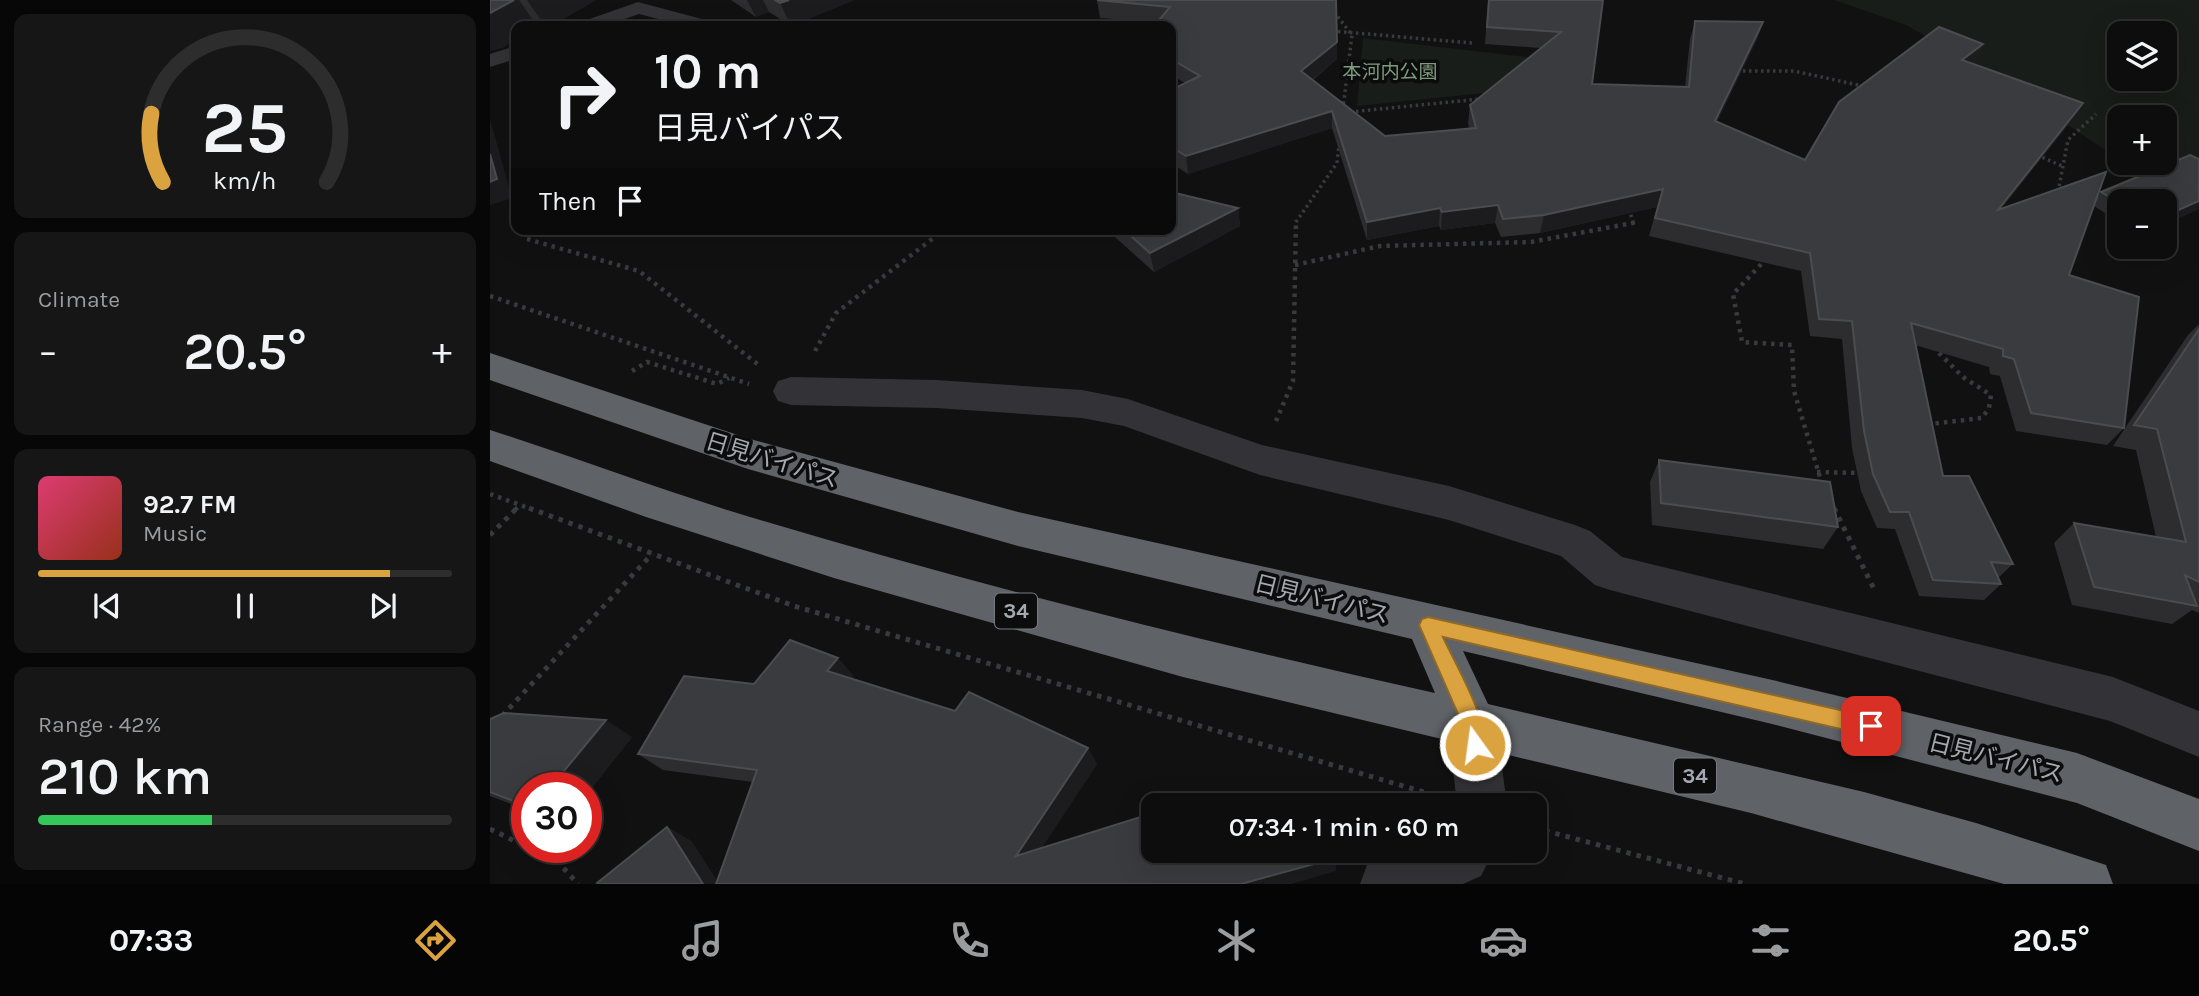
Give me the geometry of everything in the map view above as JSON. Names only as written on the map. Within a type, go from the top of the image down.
[{"type":"highway","name":"日見バイパス","points":[[490,366],[748,454],[1005,526],[1768,701],[2077,778],[2199,825]]},
{"type":"highway","name":"34","points":[[490,445],[662,505],[877,574],[1184,656],[1838,809],[1978,848],[2087,884]]},
{"type":"highway","points":[[1428,625],[1472,722]]},
{"type":"street","points":[[791,391],[936,394],[1082,404],[1128,413],[1260,460],[1449,503],[1575,544],[1610,572],[2113,699],[2199,734]]},
{"type":"street","points":[[1472,722],[1481,793]]},
{"type":"street","points":[[1386,884],[1448,863]]},
{"type":"lane","points":[[602,21],[661,0]]},
{"type":"lane","points":[[638,8],[687,21]]},
{"type":"lane","points":[[490,61],[511,54]]},
{"type":"path","points":[[1331,9],[1352,35],[1343,113],[1492,97]]},
{"type":"path","points":[[1328,30],[1352,35],[1472,43]]},
{"type":"path","points":[[1727,71],[1794,71],[1877,89]]},
{"type":"path","points":[[2057,201],[2068,140],[2096,114]]},
{"type":"path","points":[[1260,460],[1293,382],[1296,220],[1337,163],[1340,138]]},
{"type":"path","points":[[2036,147],[2042,158]]},
{"type":"path","points":[[2029,152],[2062,166]]},
{"type":"path","points":[[1295,265],[1380,246],[1531,242],[1633,223],[1627,198]]},
{"type":"path","points":[[791,391],[836,313],[937,235]]},
{"type":"path","points":[[527,239],[639,271],[791,391]]},
{"type":"path","points":[[1772,253],[1732,293],[1742,342],[1792,345],[1794,391],[1817,472],[1825,489]]},
{"type":"path","points":[[490,296],[729,378],[758,387],[791,391]]},
{"type":"path","points":[[1927,435],[1930,424],[1982,418],[1989,408],[1991,395],[1963,377],[1931,344]]},
{"type":"path","points":[[628,373],[647,362],[717,384],[729,378]]},
{"type":"path","points":[[1817,472],[1867,473]]},
{"type":"path","points":[[490,494],[794,606],[1426,793]]},
{"type":"path","points":[[1830,501],[1879,597]]},
{"type":"path","points":[[490,534],[520,505]]},
{"type":"path","points":[[499,719],[652,554]]},
{"type":"path","points":[[490,829],[511,839]]},
{"type":"path","points":[[1547,831],[1745,884]]},
{"type":"path","points":[[559,863],[578,884]]},
{"type":"green space","points":[[1834,0],[2199,0],[2199,207],[2177,194],[2177,189],[2169,189],[2145,175],[2177,175],[2177,105],[2107,105],[2107,151],[1985,70],[1906,25]]},
{"type":"green space","name":"本河内公園","points":[[1363,38],[1551,60],[1554,86],[1357,106]]},
{"type":"building","points":[[490,0],[514,0],[490,13]]},
{"type":"building","points":[[1097,0],[1336,0],[1337,42],[1301,71],[1385,136],[1476,128],[1470,105],[1561,32],[1487,27],[1489,0],[1603,0],[1592,84],[1689,87],[1695,21],[1763,22],[1715,121],[1805,160],[1839,102],[1939,27],[1983,44],[1962,60],[2083,103],[1998,210],[2106,172],[2069,275],[2139,297],[2124,428],[2031,413],[2014,359],[2003,356],[2003,349],[1911,323],[1943,476],[1969,476],[2013,564],[1991,562],[2001,584],[1933,580],[1909,512],[1890,512],[1873,474],[1864,431],[1852,321],[1819,319],[1810,253],[1655,218],[1663,189],[1544,215],[1503,219],[1498,205],[1442,212],[1440,208],[1367,222],[1332,111],[1186,156],[1176,150],[1176,88],[1200,76],[1176,62],[1176,21],[1158,21],[1170,7]]},
{"type":"building","points":[[490,154],[497,179],[490,182]]},
{"type":"building","points":[[2190,155],[2199,159],[2199,201],[2177,211],[2177,189],[2108,189],[2142,175],[2177,175],[2177,160]]},
{"type":"building","points":[[1176,193],[1238,208],[1150,253],[1130,235],[1176,235]]},
{"type":"building","points":[[2199,329],[2199,582],[2185,575],[2197,606],[2094,587],[2074,523],[2186,542],[2157,429],[2134,425]]},
{"type":"building","points":[[1659,460],[1830,482],[1838,527],[1661,503]]},
{"type":"building","points":[[790,640],[838,658],[827,671],[955,711],[969,692],[1088,748],[1016,856],[1141,817],[1141,863],[1318,863],[1241,884],[716,884],[757,770],[638,754],[684,676],[754,684]]},
{"type":"building","points":[[504,713],[606,720],[563,772],[511,772],[511,800],[490,792],[490,719]]},
{"type":"building","points":[[667,827],[703,884],[597,883]]},
{"type":"route","points":[[1475,745],[1472,722],[1428,625],[1871,726]]}]
